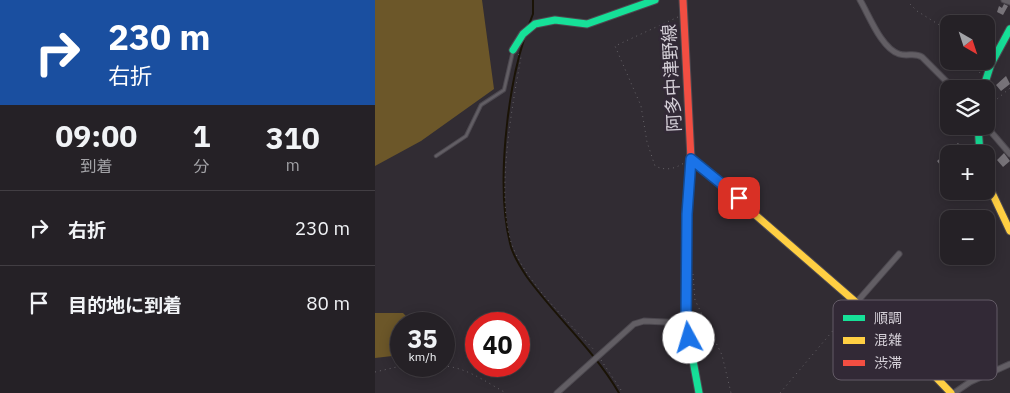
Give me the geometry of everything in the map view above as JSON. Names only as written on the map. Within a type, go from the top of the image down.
[{"type":"main road","points":[[513,50],[523,34],[535,24],[559,20],[587,24],[655,0]]},
{"type":"main road","name":"阿多中津野線","points":[[683,0],[691,159],[687,214],[686,323],[699,393]]},
{"type":"main road","points":[[986,80],[1010,29]]},
{"type":"main road","points":[[691,159],[854,300]]},
{"type":"main road","points":[[995,199],[1010,231]]},
{"type":"main road","points":[[936,380],[952,393]]},
{"type":"street","points":[[860,0],[879,35],[894,52],[905,55],[916,54],[922,57],[945,80]]},
{"type":"street","points":[[1004,0],[1010,2]]},
{"type":"street","points":[[994,135],[1010,154]]},
{"type":"street","points":[[860,300],[899,254]]},
{"type":"street","points":[[557,393],[622,334],[639,322],[686,323]]},
{"type":"street","points":[[997,370],[1010,364]]},
{"type":"street","points":[[952,393],[974,380]]},
{"type":"lane","points":[[436,156],[466,136],[481,105],[504,90],[513,50]]},
{"type":"path","points":[[910,4],[917,11],[940,25]]},
{"type":"path","points":[[684,15],[662,23],[615,46],[641,106],[647,142],[655,166],[663,170],[676,168],[691,159]]},
{"type":"path","points":[[513,50],[521,56],[513,104],[506,179],[506,208],[512,244],[534,280],[599,356],[623,393]]},
{"type":"path","points":[[978,70],[987,76]]},
{"type":"path","points":[[995,101],[1010,88]]},
{"type":"path","points":[[692,269],[695,300],[722,355],[731,393]]},
{"type":"path","points":[[780,393],[833,331]]},
{"type":"path","points":[[455,368],[481,378],[506,393]]},
{"type":"path","points":[[375,372],[390,369]]},
{"type":"shaded area","points":[[375,0],[482,0],[494,89],[421,141],[375,166]]},
{"type":"shaded area","points":[[375,313],[390,313],[390,356],[375,358]]},
{"type":"building","points":[[1004,4],[1008,6],[1003,15],[997,12],[999,6],[1002,8]]},
{"type":"building","points":[[1006,76],[1010,84],[1001,91],[996,85]]},
{"type":"building","points":[[1004,153],[1010,161],[1003,167],[997,160]]},
{"type":"waterway","points":[[528,27],[533,14],[533,0]]},
{"type":"waterway","points":[[525,36],[513,84],[505,139],[504,195],[511,247],[527,277],[587,348],[619,393]]},
{"type":"traffic: fast","points":[[513,50],[523,34],[535,24],[555,20],[587,24],[655,0]]},
{"type":"traffic: fast","points":[[986,80],[991,64],[1010,29]]},
{"type":"traffic: fast","points":[[979,135],[979,145]]},
{"type":"traffic: fast","points":[[687,328],[699,393]]},
{"type":"traffic: slow","points":[[691,159],[853,300]]},
{"type":"traffic: slow","points":[[995,199],[1010,231]]},
{"type":"traffic: slow","points":[[939,380],[951,393]]},
{"type":"traffic: jam","points":[[683,0],[691,159],[687,214],[687,328]]},
{"type":"route","points":[[689,338],[686,323],[687,214],[691,159],[739,198]]}]
